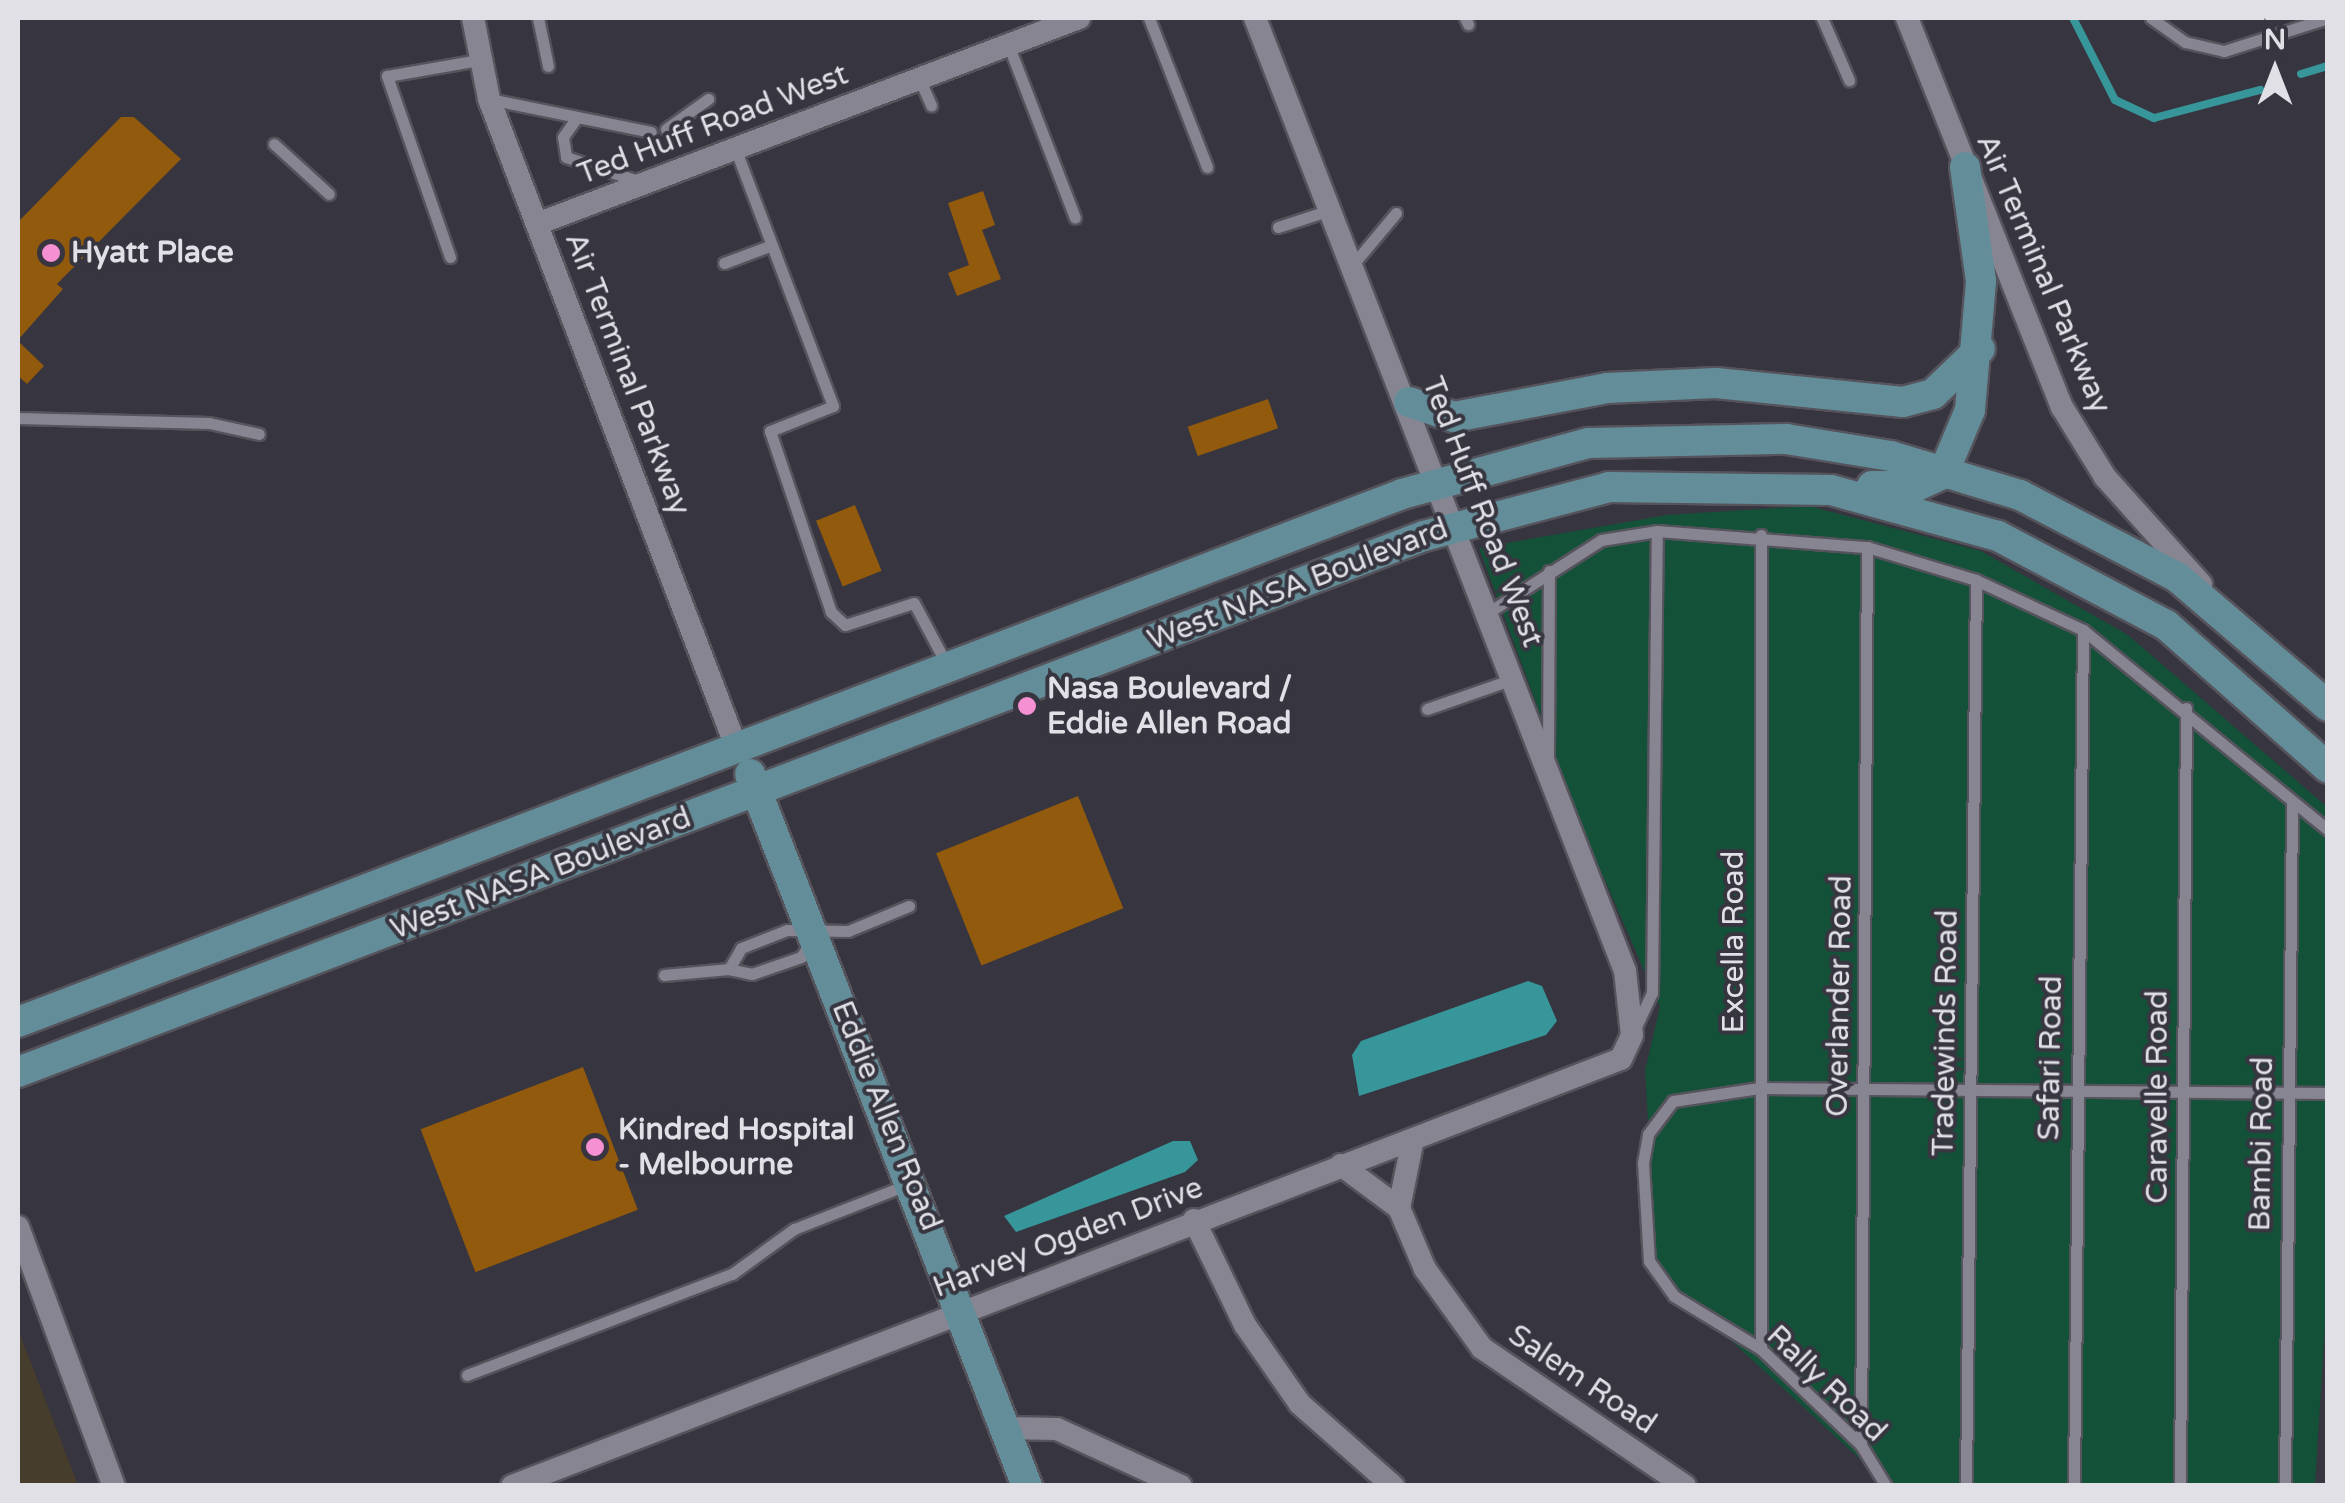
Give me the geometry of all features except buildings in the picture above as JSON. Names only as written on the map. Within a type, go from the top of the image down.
[{"type":"main road","points":[[1794,486],[1917,486],[1948,470],[1980,349],[1980,257],[1965,168]]},
{"type":"main road","points":[[1408,402],[1454,417],[1607,388],[1716,383],[1903,402],[1933,394],[1980,349]]},
{"type":"main road","name":"West NASA Boulevard","points":[[18,1022],[1439,481],[1588,443],[1683,436],[1799,440],[1948,470],[2083,522],[2238,623],[2328,706]]},
{"type":"main road","name":"West NASA Boulevard","points":[[18,1072],[1456,525],[1609,486],[1794,486],[1932,513],[2099,583],[2196,647],[2328,768]]},
{"type":"main road","name":"Eddie Allen Road","points":[[738,749],[758,790],[964,1313],[1027,1486]]},
{"type":"street","name":"Air Terminal Parkway","points":[[473,18],[489,100],[738,749]]},
{"type":"street","name":"Ted Huff Road West","points":[[537,224],[1079,18]]},
{"type":"street","name":"Ted Huff Road West","points":[[1255,18],[1355,262],[1625,971],[1632,1035]]},
{"type":"street","name":"Air Terminal Parkway","points":[[1906,18],[1965,168],[2088,453],[2238,623]]},
{"type":"street","name":"Harvey Ogden Drive","points":[[512,1486],[964,1313],[1194,1220],[1621,1059],[1632,1035]]},
{"type":"street","points":[[1341,1165],[1399,1208],[1413,1139]]},
{"type":"street","name":"Salem Road","points":[[1399,1208],[1425,1269],[1482,1348],[1684,1486]]},
{"type":"street","points":[[1194,1220],[1245,1325],[1300,1404],[1393,1486]]},
{"type":"street","points":[[18,1227],[114,1486]]},
{"type":"street","points":[[1006,1428],[1057,1429],[1180,1486]]},
{"type":"lane","points":[[538,18],[548,66]]},
{"type":"lane","points":[[1148,18],[1207,167]]},
{"type":"lane","points":[[1822,18],[1849,80]]},
{"type":"lane","points":[[2151,18],[2185,42],[2224,51],[2328,18]]},
{"type":"lane","points":[[1008,44],[1075,218]]},
{"type":"lane","points":[[450,256],[387,76],[479,60]]},
{"type":"lane","points":[[919,78],[931,105]]},
{"type":"lane","points":[[666,129],[708,99]]},
{"type":"lane","points":[[489,100],[651,132]]},
{"type":"lane","points":[[575,120],[562,145],[572,162],[645,183]]},
{"type":"lane","points":[[274,144],[329,194]]},
{"type":"lane","points":[[736,148],[833,406],[770,431],[831,612],[844,625],[914,604],[948,669]]},
{"type":"lane","points":[[1278,227],[1334,209]]},
{"type":"lane","points":[[1355,262],[1396,213]]},
{"type":"lane","points":[[724,263],[772,244]]},
{"type":"lane","points":[[18,418],[209,423],[259,434]]},
{"type":"lane","points":[[1488,612],[1600,540],[1657,531],[1761,535],[1868,547],[1976,580],[2083,630],[2186,708],[2328,830]]},
{"type":"lane","points":[[1632,1035],[1652,993],[1657,531]]},
{"type":"lane","name":"Excella Road","points":[[1761,535],[1761,1349]]},
{"type":"lane","name":"Overlander Road","points":[[1860,1445],[1868,547]]},
{"type":"lane","points":[[1548,571],[1548,774]]},
{"type":"lane","name":"Tradewinds Road","points":[[1966,1486],[1976,580]]},
{"type":"lane","name":"Safari Road","points":[[2074,1486],[2075,1093],[2083,630]]},
{"type":"lane","points":[[1427,709],[1513,679]]},
{"type":"lane","name":"Caravelle Road","points":[[2180,1486],[2186,708]]},
{"type":"lane","name":"Bambi Road","points":[[2285,1486],[2292,803]]},
{"type":"lane","points":[[729,968],[741,948],[787,930],[816,937],[908,906]]},
{"type":"lane","points":[[664,975],[729,968],[752,974],[801,957],[816,937]]},
{"type":"lane","points":[[1759,1088],[1863,1092],[2328,1092]]},
{"type":"lane","name":"Rally Road","points":[[1759,1088],[1700,1090],[1674,1100],[1648,1134],[1649,1261],[1674,1296],[1761,1349],[1860,1445],[1886,1486]]},
{"type":"lane","points":[[468,1375],[732,1274],[794,1229],[913,1183]]},
{"type":"shaded area","points":[[18,1329],[78,1485],[18,1485]]},
{"type":"green space","points":[[1809,506],[1981,551],[2128,635],[2327,807],[2328,1277],[2315,1485],[1888,1485],[1657,1272],[1645,1071],[1660,1007],[1583,830],[1479,548],[1667,515]]},
{"type":"water","points":[[1528,981],[1542,986],[1557,1021],[1546,1035],[1359,1096],[1352,1055],[1361,1041]]},
{"type":"water","points":[[1173,1141],[1190,1141],[1198,1160],[1185,1172],[1016,1232],[1004,1216]]},
{"type":"waterway","points":[[2073,18],[2115,100],[2154,118],[2260,90]]},
{"type":"waterway","points":[[2301,74],[2328,66]]},
{"type":"place","name":"Hyatt Place","points":[[51,253]]},
{"type":"place","name":"Nasa Boulevard / Eddie Allen Road","points":[[1027,706]]},
{"type":"place","name":"Kindred Hospital - Melbourne","points":[[595,1147]]}]
